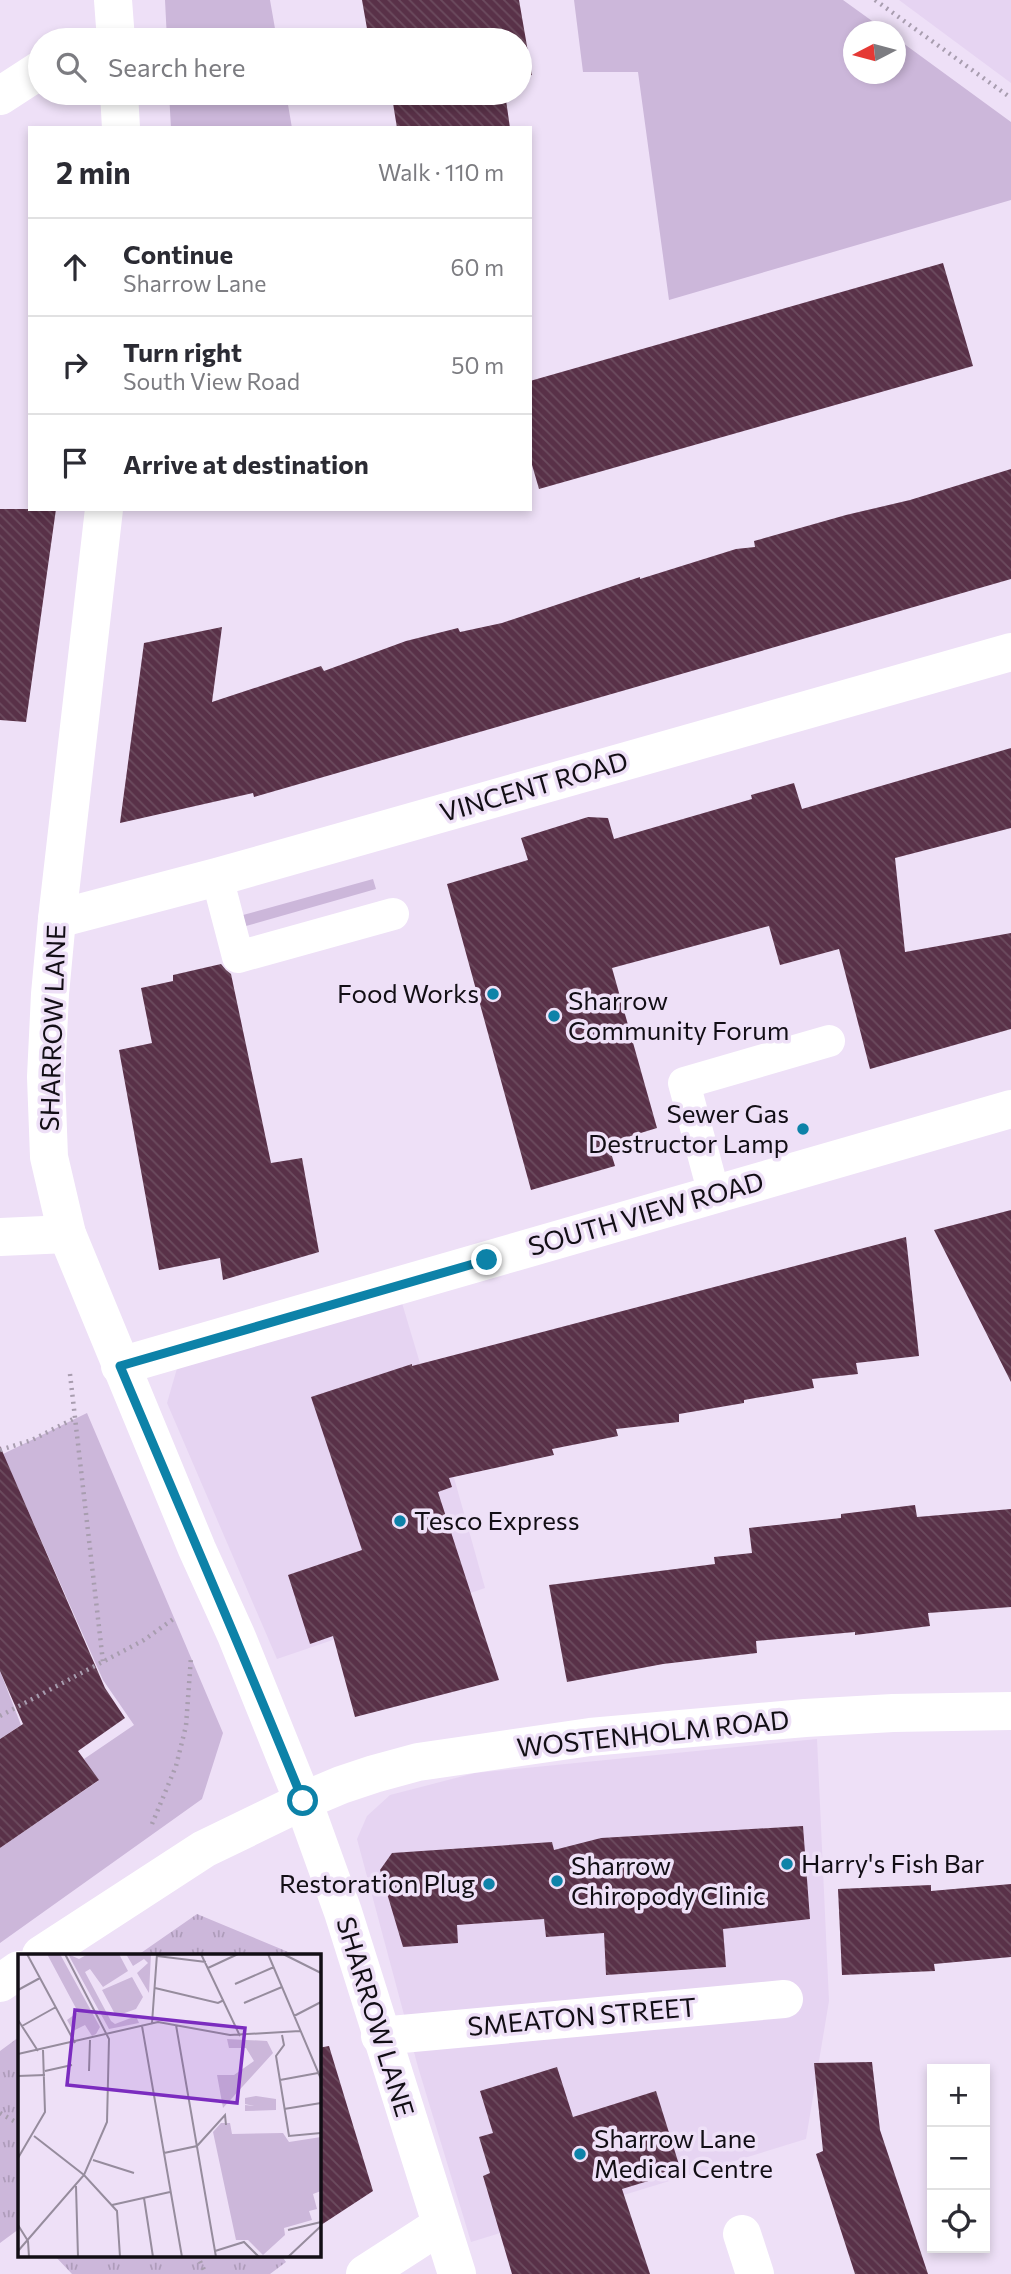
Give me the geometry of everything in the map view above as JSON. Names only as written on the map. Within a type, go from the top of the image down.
[{"type":"street","points":[[113,0],[115,28]]},
{"type":"street","points":[[0,96],[28,78]]},
{"type":"street","points":[[120,105],[121,126]]},
{"type":"street","name":"SHARROW LANE","points":[[104,511],[50,994],[46,1077],[49,1157],[66,1234],[120,1366],[203,1593],[236,1635],[303,1801],[343,1912],[457,2274]]},
{"type":"street","name":"VINCENT ROAD","points":[[57,919],[217,877],[1011,652]]},
{"type":"street","name":"SOUTH VIEW ROAD","points":[[120,1366],[1011,1109]]},
{"type":"street","points":[[0,1237],[66,1234]]},
{"type":"street","name":"WOSTENHOLM ROAD","points":[[43,1954],[204,1849],[303,1801],[374,1774],[418,1762],[590,1737],[805,1718],[1011,1711]]},
{"type":"street","points":[[0,1983],[18,1971]]},
{"type":"street","name":"SMEATON STREET","points":[[380,2036],[784,1999]]},
{"type":"street","points":[[365,2274],[441,2225]]},
{"type":"street","points":[[742,2234],[755,2274]]},
{"type":"lane","points":[[217,877],[238,957],[393,914]]},
{"type":"lane","points":[[714,1194],[684,1083],[829,1041]]},
{"type":"path","points":[[875,0],[1011,98]]},
{"type":"path","points":[[70,1374],[103,1662]]},
{"type":"path","points":[[0,1450],[32,1440],[75,1418]]},
{"type":"path","points":[[0,1716],[144,1640],[203,1593]]},
{"type":"path","points":[[150,1826],[176,1766],[186,1726],[203,1593]]},
{"type":"path","points":[[0,2113],[18,2123]]},
{"type":"path","points":[[197,2256],[206,2274]]},
{"type":"shaded area","points":[[899,0],[1011,0],[1011,83]]},
{"type":"shaded area","points":[[402,1303],[485,1588],[277,1659],[167,1403],[180,1358]]},
{"type":"shaded area","points":[[817,1739],[829,2001],[806,2139],[471,2242],[418,2067],[357,1839],[367,1816],[390,1795],[475,1773]]},
{"type":"green space","points":[[165,0],[270,0],[275,28],[166,28]]},
{"type":"green space","points":[[574,0],[843,0],[872,21],[843,21],[843,84],[906,84],[906,45],[1011,122],[1011,200],[669,300],[638,72],[583,72]]},
{"type":"green space","points":[[170,105],[288,105],[292,126],[171,126]]},
{"type":"green space","points":[[373,879],[376,889],[246,926],[243,915]]},
{"type":"green space","points":[[87,1413],[223,1733],[202,1799],[0,1943],[0,1848],[98,1781],[84,1759],[134,1725],[103,1680],[3,1454]]},
{"type":"green space","points":[[0,1671],[21,1725],[0,1739]]},
{"type":"green space","points":[[197,1914],[293,1954],[139,1954]]},
{"type":"green space","points":[[18,2038],[18,2230],[0,2243],[0,2051]]},
{"type":"green space","points":[[55,2256],[282,2256],[286,2262],[270,2274],[72,2274]]},
{"type":"building","points":[[362,0],[519,0],[524,28],[367,28]]},
{"type":"building","points":[[393,105],[507,105],[510,126],[397,126]]},
{"type":"building","points":[[943,263],[973,366],[539,489],[532,465],[532,380]]},
{"type":"building","points":[[1011,469],[1011,579],[254,797],[253,793],[120,823],[144,643],[222,627],[212,702],[321,666],[324,671],[406,641],[458,628],[460,632],[502,623],[640,577],[736,549],[755,547],[754,541],[910,500]]},
{"type":"building","points":[[0,509],[56,511],[26,722],[0,720]]},
{"type":"building","name":"Sharrow Community Forum","points":[[1011,748],[1011,828],[895,858],[905,952],[1011,933],[1011,1029],[870,1069],[839,949],[780,965],[769,926],[612,968],[657,1128],[608,1143],[615,1166],[531,1190],[447,884],[528,860],[521,838],[588,817],[608,818],[614,839],[752,799],[751,795],[794,783],[802,809]]},
{"type":"building","points":[[221,964],[231,974],[271,1163],[302,1158],[319,1252],[223,1280],[220,1258],[159,1270],[119,1050],[152,1043],[141,988],[173,981],[173,975]]},
{"type":"building","points":[[1011,1210],[1011,1382],[934,1230]]},
{"type":"building","points":[[906,1237],[919,1356],[856,1363],[858,1374],[812,1379],[814,1388],[679,1414],[679,1422],[616,1429],[618,1436],[552,1449],[554,1455],[449,1478],[452,1487],[438,1492],[499,1680],[355,1717],[333,1636],[310,1644],[288,1575],[362,1550],[311,1397],[412,1364]]},
{"type":"building","points":[[0,1446],[105,1688],[125,1718],[78,1751],[99,1780],[0,1848],[0,1739],[23,1724],[0,1671]]},
{"type":"building","points":[[915,1505],[917,1517],[1011,1509],[1011,1607],[928,1613],[930,1626],[855,1635],[855,1632],[756,1641],[757,1653],[663,1664],[567,1682],[549,1585],[715,1564],[714,1557],[752,1553],[749,1528],[841,1518],[841,1514]]},
{"type":"building","points":[[803,1826],[810,1919],[723,1929],[726,1967],[606,1975],[604,1933],[546,1937],[544,1919],[457,1925],[458,1943],[403,1947],[380,1870],[392,1853],[552,1842],[554,1850],[601,1838]]},
{"type":"building","points":[[1011,1884],[1011,1957],[934,1964],[935,1971],[842,1975],[838,1889],[931,1885],[931,1891]]},
{"type":"building","points":[[329,2046],[373,2191],[320,2226],[320,2048]]},
{"type":"building","points":[[872,2062],[880,2130],[928,2274],[855,2274],[816,2154],[823,2151],[814,2063]]},
{"type":"building","name":"Sharrow Lane Medical Centre","points":[[557,2067],[573,2117],[656,2091],[681,2171],[622,2189],[650,2274],[512,2274],[483,2176],[490,2173],[479,2137],[493,2133],[480,2091]]},
{"type":"place","name":"Food Works","points":[[493,994]]},
{"type":"place","name":"Sharrow Community Forum","points":[[554,1016]]},
{"type":"place","name":"Sewer Gas Destructor Lamp","points":[[803,1129]]},
{"type":"place","name":"Tesco Express","points":[[400,1521]]},
{"type":"place","name":"Harry's Fish Bar","points":[[787,1864]]},
{"type":"place","name":"Sharrow Chiropody Clinic","points":[[557,1881]]},
{"type":"place","name":"Restoration Plug","points":[[489,1884]]},
{"type":"place","name":"Sharrow Lane Medical Centre","points":[[580,2154]]},
{"type":"route","points":[[303,1801],[236,1635],[211,1583],[120,1366],[487,1260]]}]
